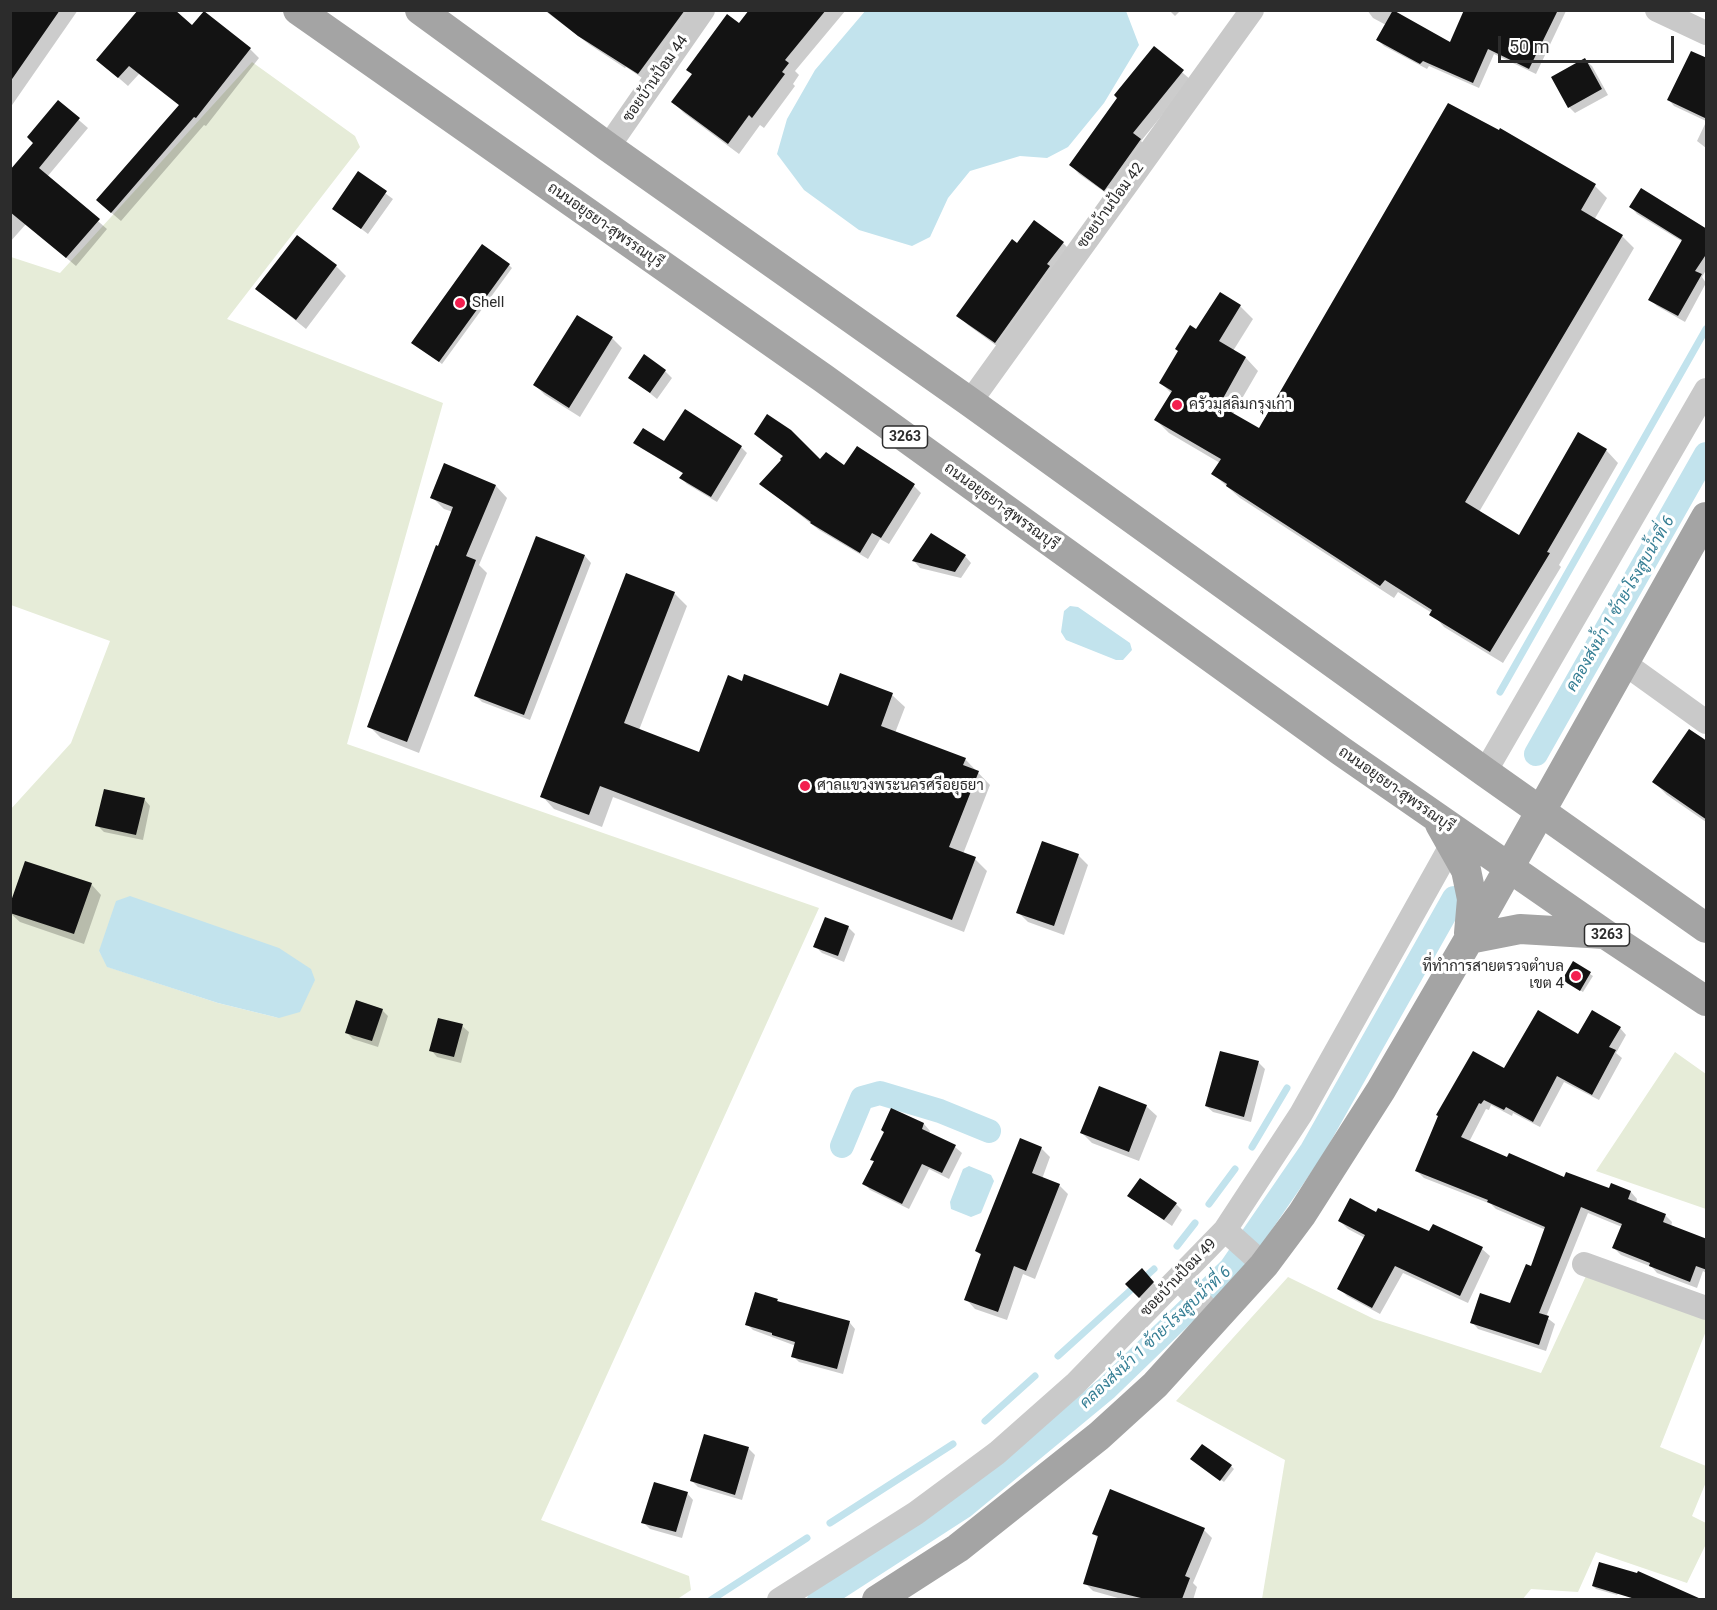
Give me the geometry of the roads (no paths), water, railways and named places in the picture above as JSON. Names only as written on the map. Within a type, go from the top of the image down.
[{"type":"main road","name":"ถนนอยุธยา-สุพรรณบุรี","points":[[298,10],[823,378],[1436,818],[1707,1001]]},
{"type":"main road","points":[[420,10],[608,147],[970,402],[1541,812],[1707,928]]},
{"type":"main road","points":[[877,1599],[958,1548],[1076,1456],[1155,1385],[1195,1297],[1243,1247],[1302,1214],[1341,1155],[1469,939],[1707,517]]},
{"type":"main road","points":[[1436,818],[1466,870],[1472,899],[1469,939]]},
{"type":"main road","points":[[1469,939],[1520,929],[1605,933]]},
{"type":"street","name":"ซอยบ้านป้อม 44","points":[[608,147],[703,10]]},
{"type":"street","name":"ซอยบ้านป้อม 42","points":[[970,402],[1252,10]]},
{"type":"street","points":[[1657,10],[1707,33]]},
{"type":"street","points":[[1485,772],[1707,390]]},
{"type":"street","points":[[1624,663],[1707,722]]},
{"type":"street","name":"ซอยบ้านป้อม 49","points":[[779,1599],[916,1513],[997,1453],[1075,1384],[1195,1297],[1243,1247],[1301,1114],[1452,844]]},
{"type":"street","points":[[1584,1264],[1707,1308]]},
{"type":"water","points":[[866,10],[1126,11],[1139,45],[1104,103],[1068,147],[1047,158],[1020,156],[970,171],[948,198],[930,237],[912,246],[859,230],[804,190],[777,154],[787,119],[815,70]]},
{"type":"water","points":[[1070,606],[1078,607],[1130,643],[1132,650],[1123,660],[1116,660],[1066,640],[1061,632],[1064,611]]},
{"type":"water","points":[[130,896],[279,948],[311,969],[315,980],[300,1012],[279,1018],[218,1003],[107,967],[99,951],[116,901]]},
{"type":"water","points":[[969,1166],[991,1175],[994,1181],[981,1213],[971,1217],[951,1209],[950,1202],[963,1169]]},
{"type":"waterway","points":[[1500,692],[1706,329]]},
{"type":"waterway","name":"คลองส่งน้ำ 1 ซ้าย-โรงสูบน้ำที่ 6","points":[[1536,754],[1706,454]]},
{"type":"waterway","name":"คลองส่งน้ำ 1 ซ้าย-โรงสูบน้ำที่ 6","points":[[819,1600],[963,1507],[1107,1388],[1231,1268],[1312,1150],[1454,898]]},
{"type":"waterway","points":[[1252,1147],[1287,1088]]},
{"type":"waterway","points":[[842,1146],[862,1098],[880,1093],[940,1111],[989,1131]]},
{"type":"waterway","points":[[1209,1204],[1235,1169]]},
{"type":"waterway","points":[[1177,1246],[1195,1223]]},
{"type":"waterway","points":[[1058,1356],[1154,1269]]},
{"type":"waterway","points":[[985,1421],[1035,1376]]},
{"type":"waterway","points":[[830,1523],[953,1444]]},
{"type":"waterway","points":[[711,1600],[807,1538]]},
{"type":"place","name":"Shell","points":[[460,303]]},
{"type":"place","name":"ครัวมุสลิมกรุงเก่า","points":[[1177,405]]},
{"type":"place","name":"ศาลแขวงพระนครศรีอยุธยา","points":[[805,786]]},
{"type":"place","name":"ที่ทำการสายตรวจตำบล เขต 4","points":[[1576,976]]}]
